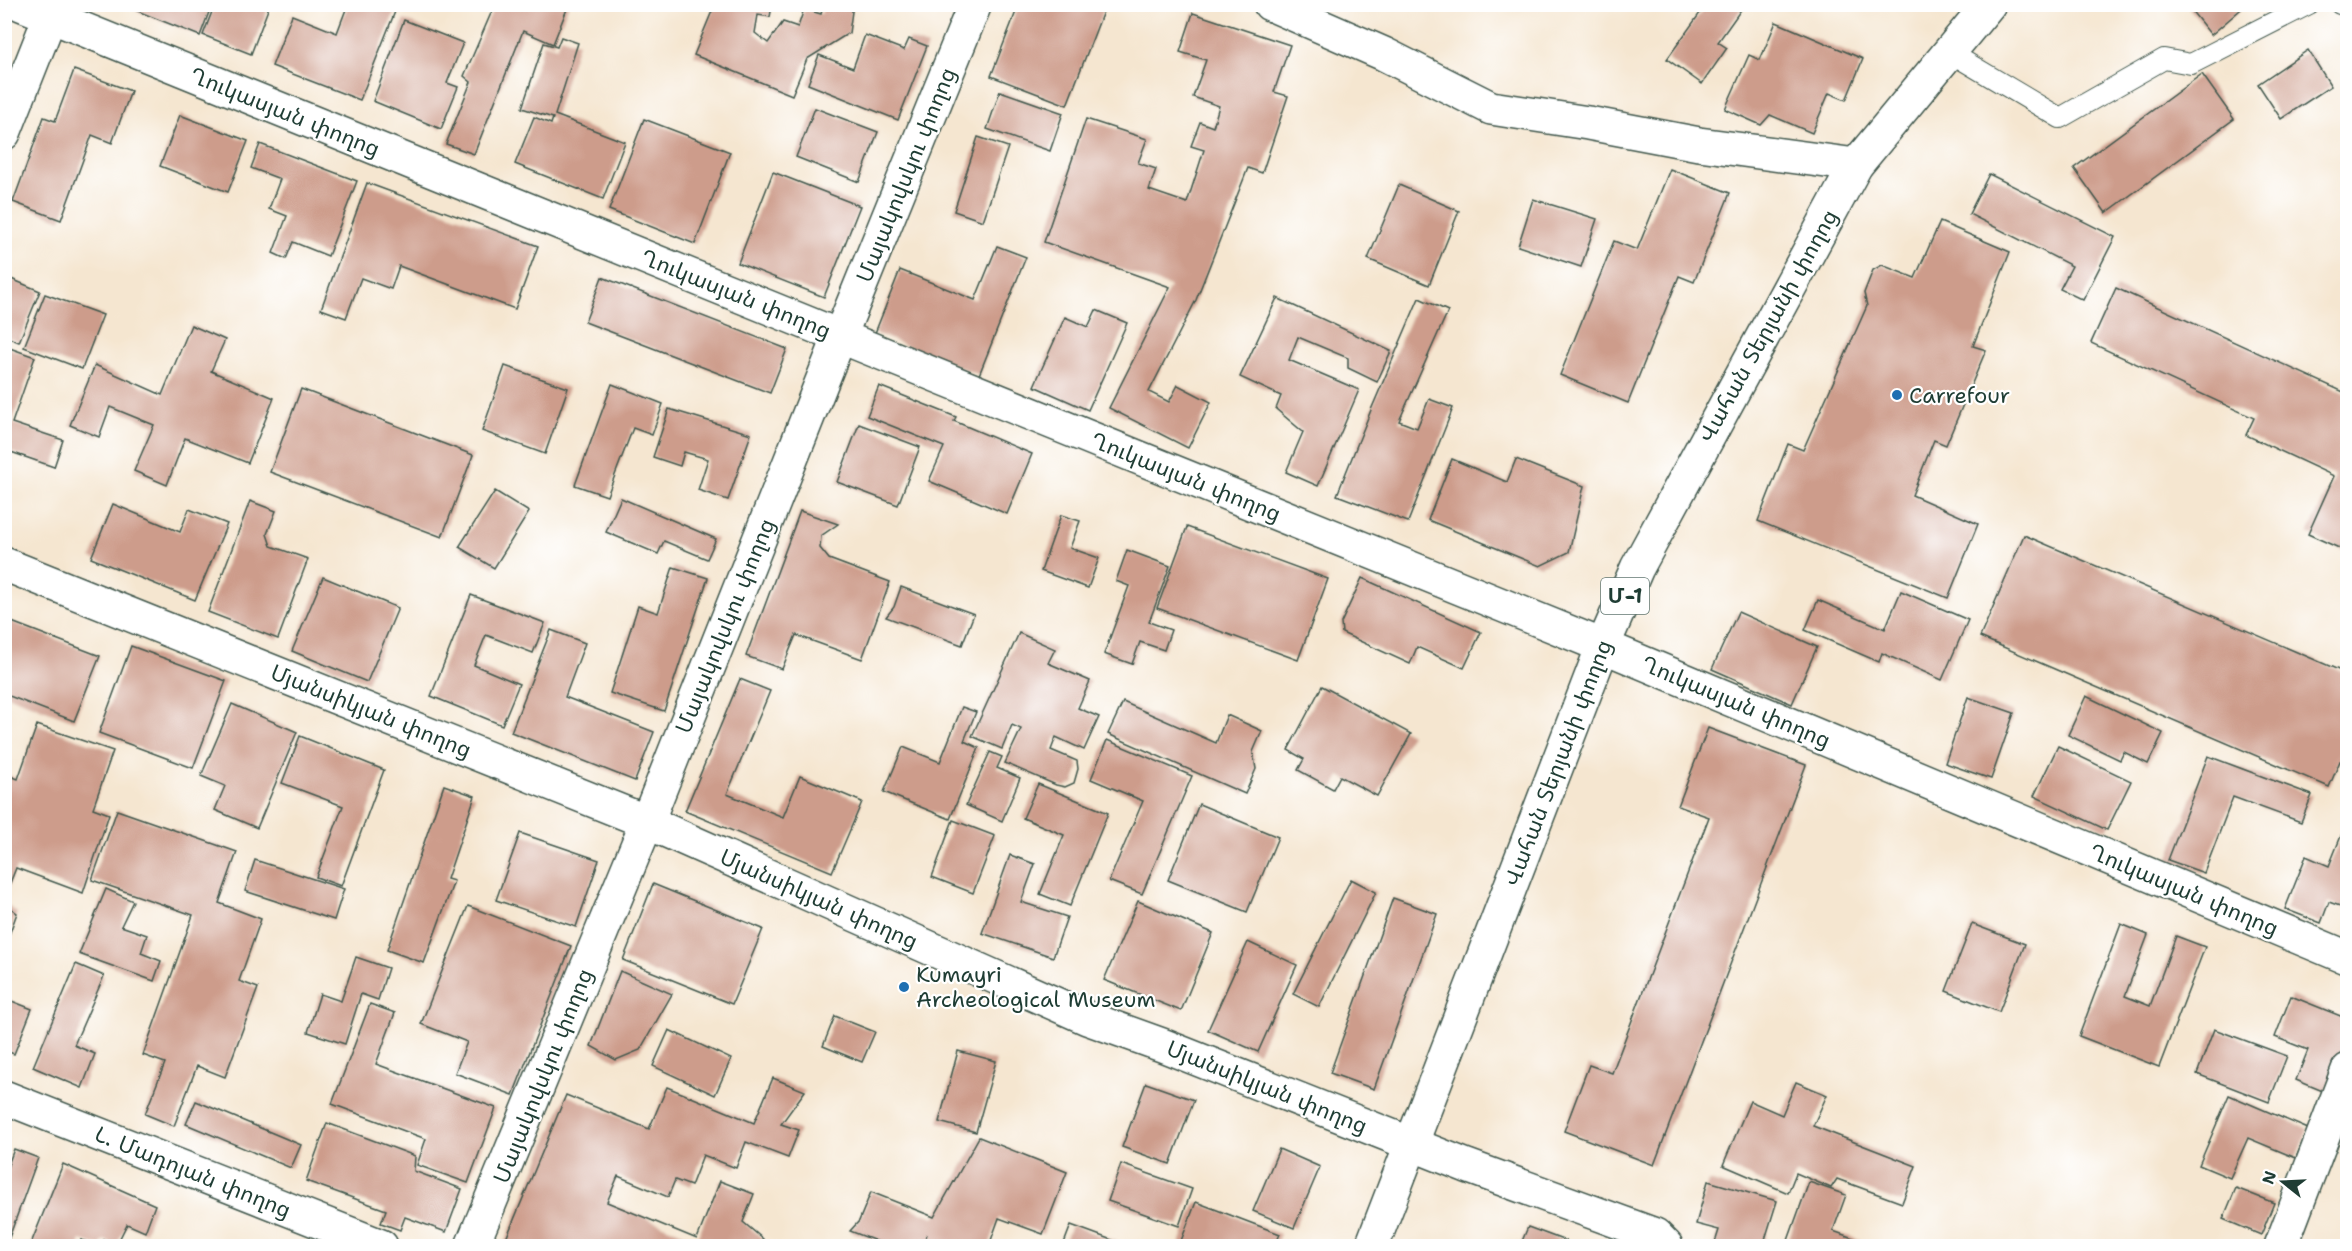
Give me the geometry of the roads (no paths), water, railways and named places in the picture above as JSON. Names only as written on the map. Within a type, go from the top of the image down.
[{"type":"main road","name":"Մայակովսկու փողոց","points":[[472,1246],[647,822],[975,4]]},
{"type":"main road","points":[[1270,4],[1384,54],[1491,108],[1699,144],[1856,165]]},
{"type":"main road","name":"Վահան Տերյանի փողոց","points":[[1372,1246],[1603,646],[1637,568],[1856,165],[1989,4]]},
{"type":"main road","name":"Ղուկասյան փողոց","points":[[42,8],[1603,646],[2348,958]]},
{"type":"main road","points":[[4,133],[42,8]]},
{"type":"main road","name":"Մյանսիկյան փողոց","points":[[4,564],[647,822],[1087,1018],[1655,1235],[1666,1246]]},
{"type":"main road","points":[[2281,1246],[2348,1070]]},
{"type":"main road","name":"L. Մադոյան փողոց","points":[[4,1097],[381,1246]]},
{"type":"lane","points":[[1949,52],[2060,118],[2164,58],[2191,64],[2309,4]]},
{"type":"lane","points":[[2340,4],[2348,6]]},
{"type":"place","name":"Carrefour","points":[[1897,395]]},
{"type":"place","name":"Kumayri Archeological Museum","points":[[904,987]]}]
